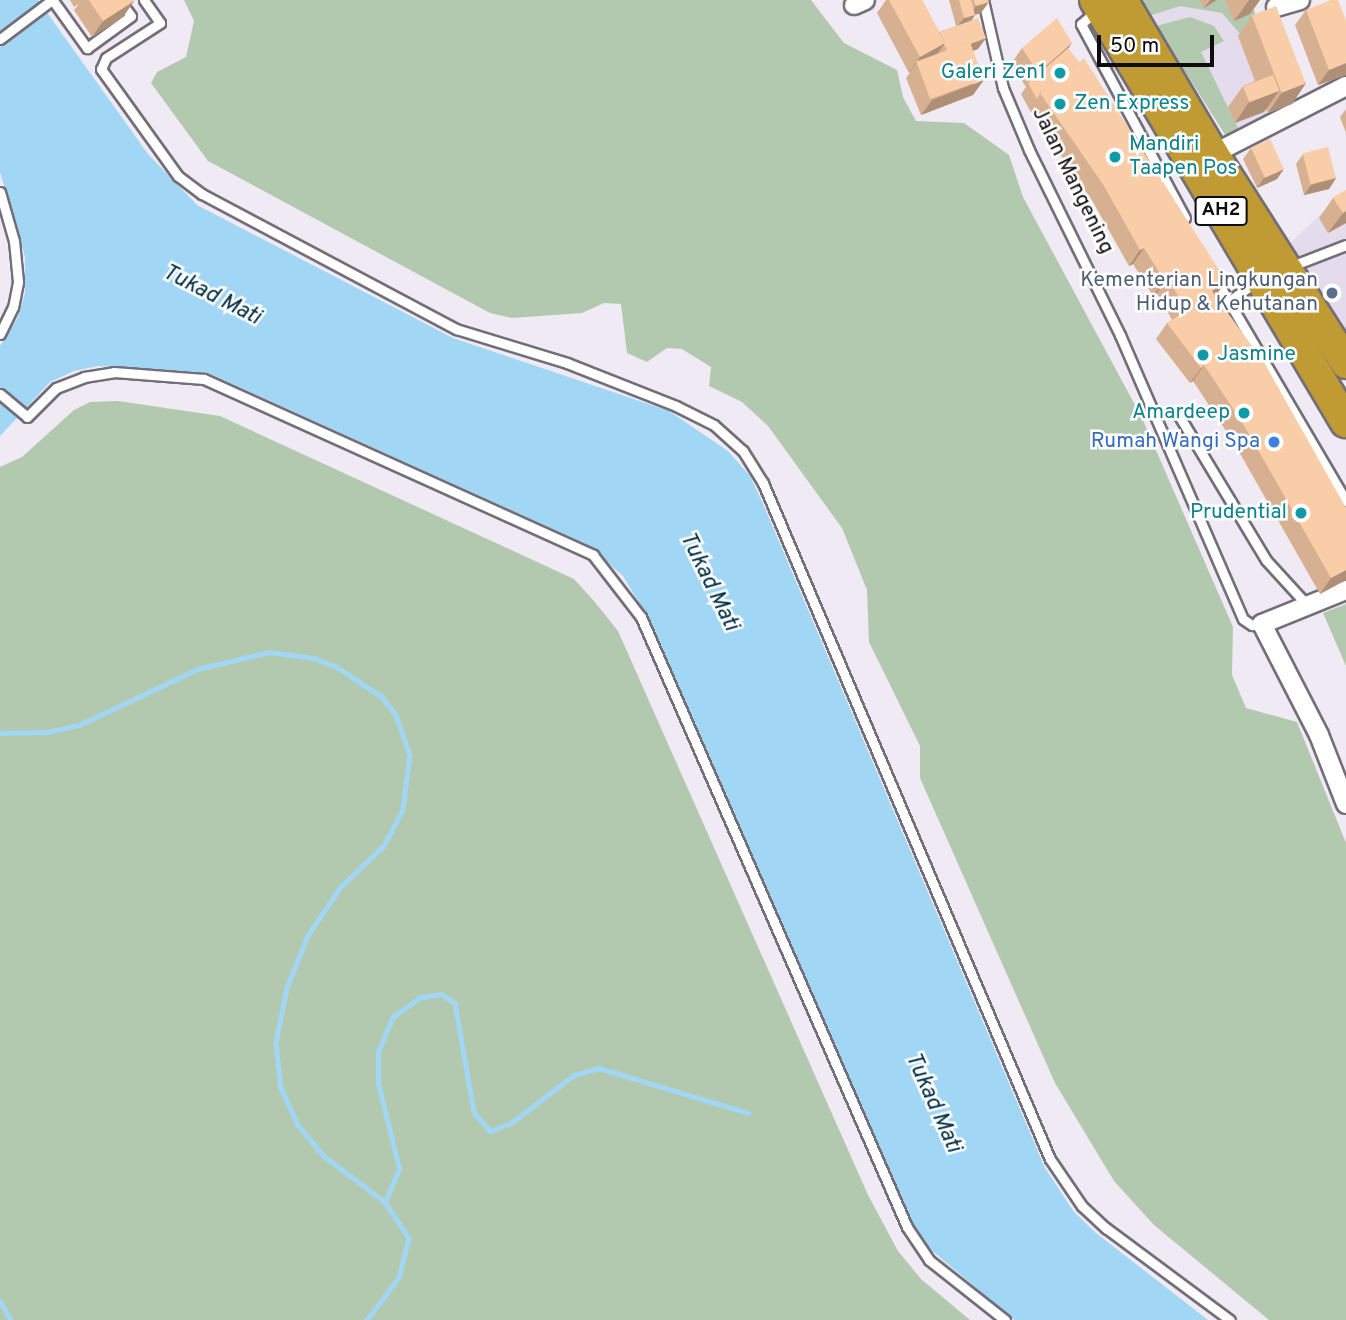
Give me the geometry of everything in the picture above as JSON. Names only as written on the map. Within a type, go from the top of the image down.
[{"type":"highway","name":"AH2","points":[[1113,3],[1213,154],[1346,422]]},
{"type":"highway","name":"AH2","points":[[1113,3],[1171,156],[1274,273],[1346,363]]},
{"type":"street","points":[[1276,7],[1300,0]]},
{"type":"street","points":[[1213,154],[1346,86]]},
{"type":"street","points":[[1346,590],[1262,624],[1319,735],[1346,804]]},
{"type":"lane","points":[[0,39],[52,2],[87,48],[131,16],[119,0]]},
{"type":"lane","points":[[144,0],[160,23],[106,58],[100,69],[178,176],[202,194],[397,301],[456,329],[567,363],[676,406],[714,425],[743,452],[763,483],[1050,1159],[1082,1206],[1106,1228],[1230,1320]]},
{"type":"lane","name":"Jalan Mangening","points":[[983,0],[1003,88],[1020,129],[1120,335],[1243,619],[1252,625],[1262,624]]},
{"type":"lane","points":[[1171,156],[1190,227]]},
{"type":"lane","points":[[0,192],[16,262],[13,307],[0,334]]},
{"type":"lane","points":[[1228,302],[1274,273],[1346,245]]},
{"type":"lane","points":[[1209,265],[1228,302],[1346,501]]},
{"type":"lane","points":[[0,394],[27,417],[56,388],[84,377],[114,372],[204,379],[593,555],[641,617],[907,1227],[929,1260],[1005,1320]]},
{"type":"lane","points":[[1178,414],[1266,560],[1308,606]]},
{"type":"shaded area","points":[[1139,0],[1250,0],[1259,23],[1264,21],[1295,104],[1226,136]]},
{"type":"shaded area","name":"Kementerian Lingkungan Hidup & Kehutanan","points":[[1346,199],[1346,342],[1288,245],[1321,214]]},
{"type":"green space","points":[[184,0],[811,0],[844,43],[897,70],[903,97],[916,121],[964,123],[1009,155],[1023,197],[1142,418],[1233,627],[1232,675],[1246,708],[1297,722],[1346,843],[1346,1320],[1269,1320],[1154,1225],[1114,1181],[1055,1083],[920,778],[920,746],[869,642],[867,590],[842,528],[768,426],[742,402],[709,386],[711,367],[682,349],[667,348],[647,362],[627,353],[621,304],[604,303],[582,313],[512,318],[490,313],[208,161],[151,83],[157,72],[186,57],[194,21]]},
{"type":"green space","points":[[1139,0],[1250,0],[1259,23],[1241,35],[1222,13],[1180,6],[1149,16]]},
{"type":"green space","points":[[1190,17],[1214,26],[1224,41],[1201,52],[1239,130],[1226,136],[1156,26]]},
{"type":"green space","points":[[118,401],[220,416],[574,579],[618,631],[868,1195],[898,1251],[921,1279],[970,1320],[0,1320],[0,467],[22,457],[74,410],[90,402]]},
{"type":"green space","points":[[1346,604],[1346,666],[1323,613]]},
{"type":"water","points":[[0,0],[38,0],[148,154],[197,205],[453,338],[669,411],[728,451],[750,476],[764,506],[1045,1168],[1074,1212],[1096,1233],[1208,1320],[1014,1320],[929,1248],[914,1226],[653,626],[623,576],[586,544],[208,373],[98,366],[74,371],[50,382],[0,436],[0,346],[18,317],[25,293],[25,257],[0,172]]},
{"type":"building","points":[[89,0],[133,0],[134,1],[103,21]]},
{"type":"building","points":[[889,0],[922,0],[945,43],[920,57]]},
{"type":"building","points":[[959,0],[971,0],[975,15],[964,18]]},
{"type":"building","points":[[974,0],[988,0],[989,2],[976,6]]},
{"type":"building","points":[[1338,0],[1346,21],[1346,63],[1329,70],[1306,10]]},
{"type":"building","points":[[1276,6],[1306,83],[1281,93],[1252,15]]},
{"type":"building","points":[[978,18],[986,38],[947,51],[940,32]]},
{"type":"building","points":[[1057,18],[1072,43],[1038,73],[1022,48]]},
{"type":"building","points":[[970,42],[984,80],[930,99],[916,61]]},
{"type":"building","points":[[1068,48],[1079,62],[1040,93],[1037,99],[1028,83]]},
{"type":"building","points":[[1084,58],[1226,281],[1212,291],[1265,364],[1346,508],[1346,570],[1331,578],[1245,427],[1204,365],[1201,368],[1167,323],[1186,311],[1168,277],[1164,280],[1144,248],[1140,250],[1104,186],[1040,93]]},
{"type":"building","points":[[1273,75],[1279,91],[1249,102],[1243,86]]},
{"type":"building","points":[[1270,139],[1284,169],[1265,178],[1251,148]]},
{"type":"building","points":[[1328,147],[1336,178],[1311,184],[1303,153]]},
{"type":"building","points":[[1346,190],[1346,211],[1343,213],[1333,198]]},
{"type":"waterway","name":"Tukad Mati","points":[[0,733],[48,732],[79,725],[198,669],[269,652],[314,658],[337,667],[382,697],[396,715],[410,755],[403,810],[384,846],[341,887],[308,936],[287,988],[276,1043],[281,1088],[298,1125],[324,1156],[385,1202],[409,1238],[399,1278],[367,1320]]},
{"type":"waterway","points":[[385,1202],[399,1169],[378,1083],[378,1052],[393,1017],[421,997],[442,994],[455,1003],[474,1112],[490,1131],[511,1123],[574,1075],[599,1068],[748,1113]]},
{"type":"waterway","points":[[0,1301],[11,1320]]},
{"type":"place","name":"Galeri Zen1","points":[[1060,73]]},
{"type":"place","name":"Zen Express","points":[[1060,104]]},
{"type":"place","name":"Mandiri Taapen Pos","points":[[1115,157]]},
{"type":"place","name":"Kementerian Lingkungan Hidup & Kehutanan","points":[[1332,293]]},
{"type":"place","name":"Jasmine","points":[[1203,355]]},
{"type":"place","name":"Amardeep","points":[[1244,413]]},
{"type":"place","name":"Rumah Wangi Spa","points":[[1274,442]]},
{"type":"place","name":"Prudential","points":[[1301,513]]}]
